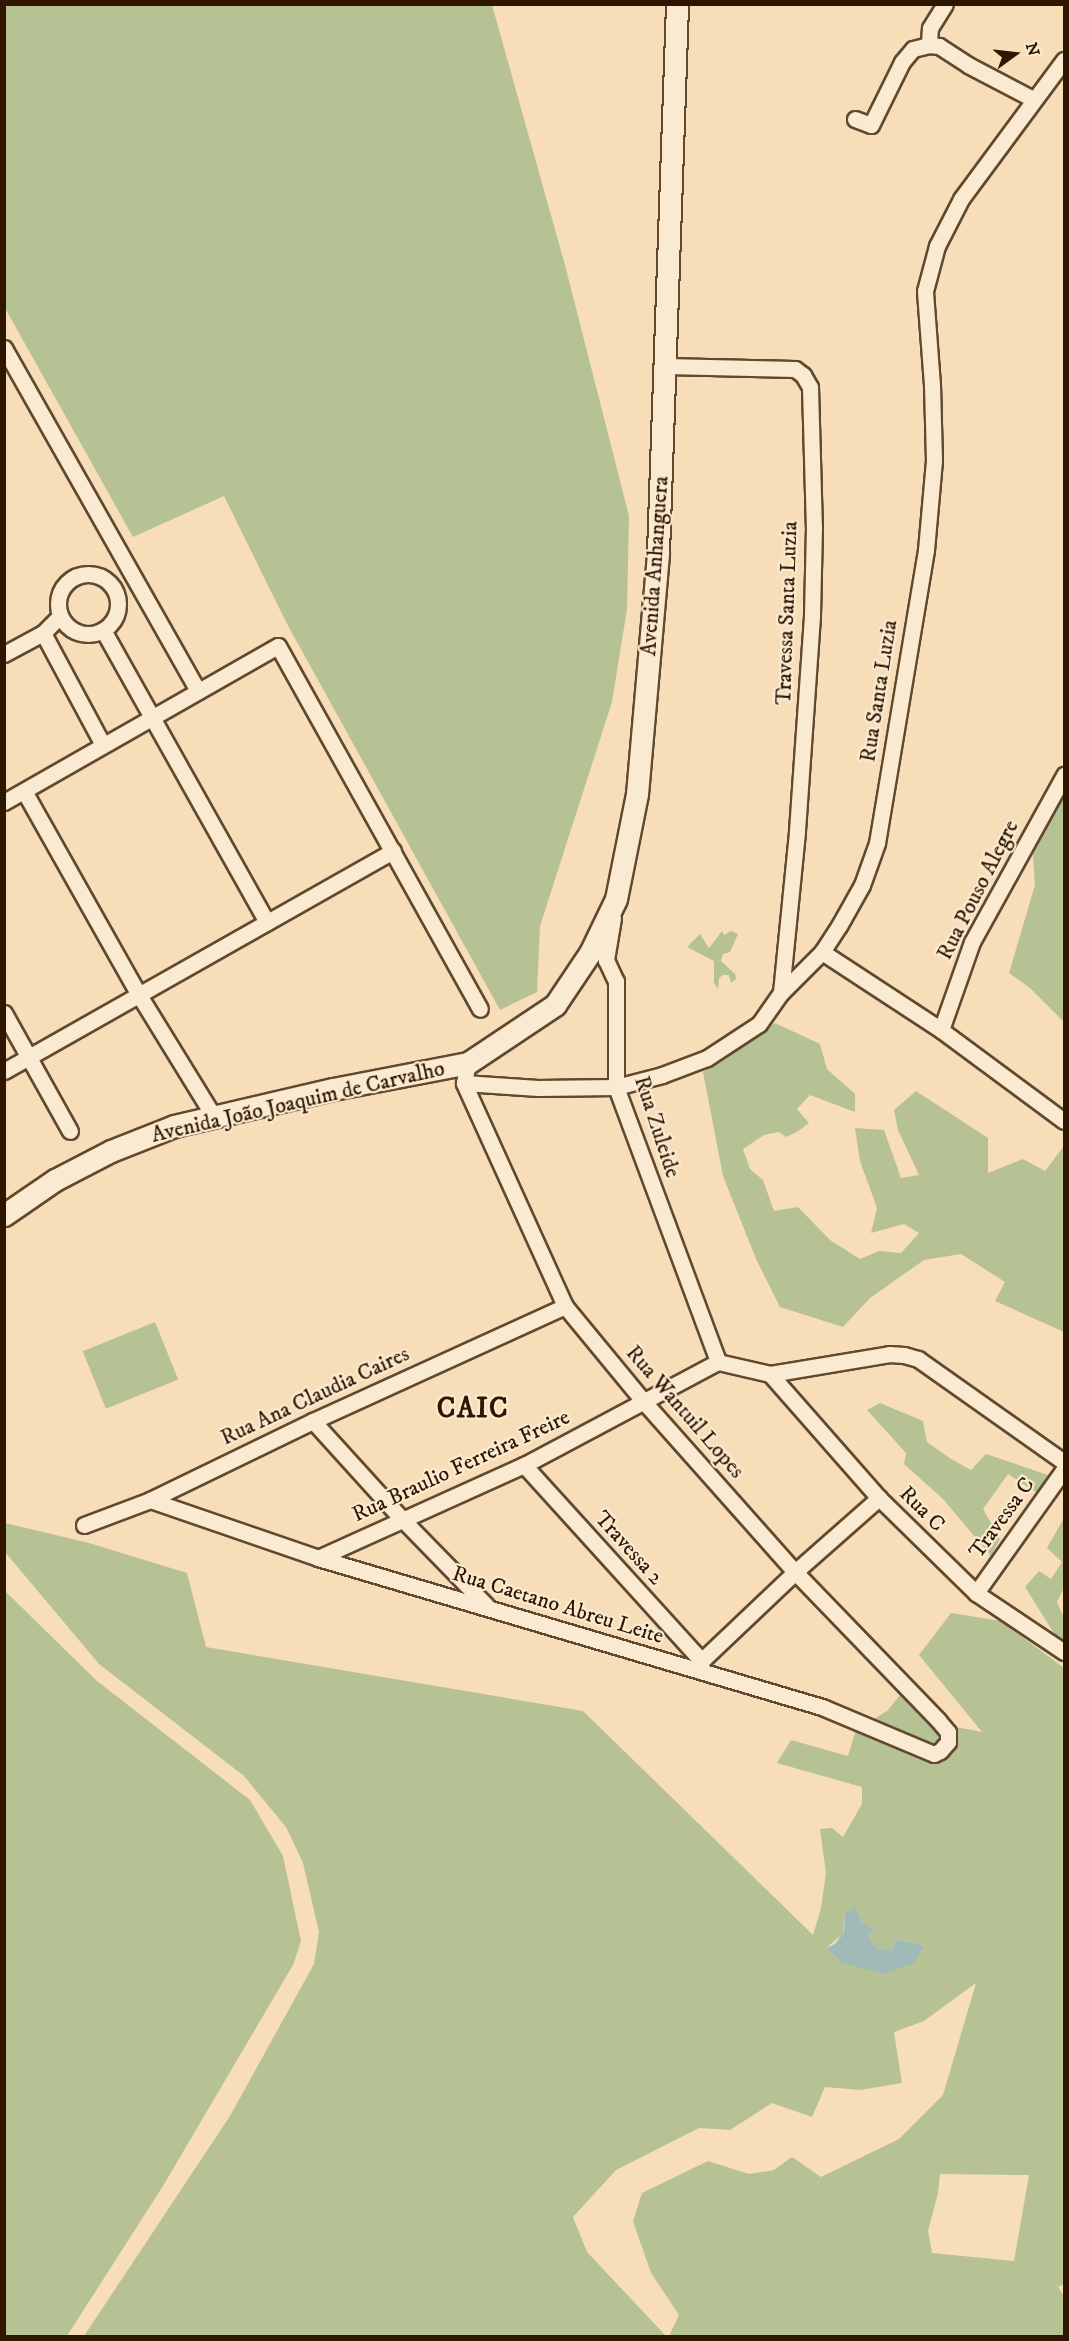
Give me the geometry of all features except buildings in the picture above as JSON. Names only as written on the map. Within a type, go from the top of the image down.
[{"type":"street","name":"Avenida Anhanguera","points":[[468,1063],[555,1005],[590,953],[616,899],[637,794],[658,552],[677,4]]},
{"type":"street","points":[[928,45],[930,28],[945,4]]},
{"type":"street","points":[[855,119],[871,125],[902,62],[913,50],[928,45],[939,46],[968,65],[1033,99]]},
{"type":"street","name":"Rua Santa Luzia","points":[[464,1083],[556,1089],[616,1087],[662,1075],[707,1058],[759,1024],[781,993],[822,952],[862,885],[877,843],[926,550],[934,461],[932,385],[925,291],[937,246],[961,199],[1033,99],[1065,60]]},
{"type":"street","points":[[4,348],[198,691]]},
{"type":"street","name":"Travessa Santa Luzia","points":[[665,366],[698,369],[795,369],[803,375],[810,387],[814,527],[812,616],[797,832],[781,993]]},
{"type":"street","points":[[88,574],[97,575],[111,585],[115,592],[117,609],[115,618],[103,630],[87,634],[78,633],[64,623],[60,616],[57,607],[60,590],[72,578],[88,574]]},
{"type":"street","points":[[115,592],[136,581]]},
{"type":"street","points":[[4,654],[42,633],[60,616]]},
{"type":"street","points":[[103,630],[267,922]]},
{"type":"street","points":[[42,633],[103,745]]},
{"type":"street","points":[[4,802],[151,716],[278,646],[480,1009]]},
{"type":"street","name":"Rua Pouso Alegre","points":[[941,1030],[972,942],[1065,775]]},
{"type":"street","points":[[24,791],[139,995],[214,1117]]},
{"type":"street","points":[[4,1071],[393,851]]},
{"type":"street","name":"Rua Zuleide","points":[[616,899],[606,960],[616,981],[616,1087],[718,1362]]},
{"type":"street","points":[[822,952],[941,1030],[1065,1121]]},
{"type":"street","points":[[4,1013],[70,1131]]},
{"type":"street","points":[[464,1083],[468,1063]]},
{"type":"street","name":"Avenida João Joaquim de Carvalho","points":[[4,1215],[55,1180],[111,1151],[174,1126],[333,1089],[468,1063]]},
{"type":"street","name":"Rua Wantuil Lopes","points":[[464,1083],[565,1306],[644,1402],[795,1572],[938,1720],[948,1732],[948,1742]]},
{"type":"street","name":"Rua Ana Claudia Caires","points":[[84,1525],[150,1500],[313,1421],[565,1306]]},
{"type":"street","points":[[718,1362],[770,1374],[889,1354],[904,1354],[918,1359],[1065,1462]]},
{"type":"street","name":"Rua Braulio Ferreira Freire","points":[[318,1558],[524,1465],[718,1362]]},
{"type":"street","name":"Rua C","points":[[770,1374],[879,1498],[976,1593],[1065,1652]]},
{"type":"street","points":[[313,1421],[402,1519],[488,1607]]},
{"type":"street","name":"Travessa 2","points":[[524,1465],[698,1665]]},
{"type":"street","name":"Travessa C","points":[[976,1593],[1065,1469]]},
{"type":"street","points":[[698,1665],[795,1572],[879,1498]]},
{"type":"street","name":"Rua Caetano Abreu Leite","points":[[150,1500],[318,1558],[698,1665],[822,1707],[934,1754],[948,1742]]},
{"type":"green space","points":[[4,5],[492,5],[565,265],[629,516],[627,609],[612,702],[540,926],[537,992],[500,1010],[286,622],[224,496],[133,537],[5,308]]},
{"type":"green space","points":[[1064,793],[1064,1022],[1030,988],[1009,973],[1035,885],[1032,844]]},
{"type":"green space","points":[[722,931],[724,935],[731,931],[738,934],[730,952],[723,954],[721,961],[735,974],[736,979],[731,983],[729,975],[723,975],[719,978],[718,989],[714,983],[714,961],[687,947],[700,934],[709,948]]},
{"type":"green space","points":[[775,1023],[820,1044],[827,1069],[855,1094],[855,1112],[810,1095],[797,1109],[809,1123],[786,1137],[779,1132],[764,1135],[743,1149],[750,1169],[763,1180],[774,1211],[798,1207],[830,1240],[860,1259],[879,1251],[901,1253],[919,1233],[904,1224],[871,1233],[877,1208],[860,1161],[855,1128],[884,1130],[901,1178],[919,1175],[898,1130],[894,1110],[916,1091],[988,1138],[988,1173],[1023,1159],[1045,1171],[1064,1146],[1064,1332],[995,1301],[1005,1282],[961,1254],[924,1260],[870,1298],[843,1327],[780,1307],[756,1259],[723,1176],[703,1072],[735,1045]]},
{"type":"green space","points":[[155,1322],[178,1379],[106,1409],[83,1351]]},
{"type":"green space","points":[[880,1403],[923,1421],[927,1442],[971,1470],[986,1454],[1054,1477],[1037,1493],[1008,1474],[983,1509],[1000,1539],[991,1556],[943,1499],[904,1464],[906,1453],[867,1410]]},
{"type":"green space","points":[[1064,1518],[1064,1588],[1057,1602],[1064,1618],[1064,1641],[1060,1643],[1025,1587],[1039,1571],[1051,1579],[1062,1562],[1047,1548]]},
{"type":"green space","points":[[5,1523],[89,1543],[187,1573],[206,1647],[583,1711],[813,1935],[821,1908],[826,1873],[820,1829],[832,1828],[843,1837],[862,1804],[862,1787],[777,1763],[791,1740],[848,1756],[856,1730],[887,1711],[901,1694],[930,1722],[982,1732],[919,1655],[951,1613],[1001,1621],[1064,1668],[1064,2284],[1058,2287],[1064,2296],[1064,2336],[669,2336],[679,2315],[651,2273],[633,2221],[642,2193],[708,2161],[749,2174],[774,2170],[792,2157],[821,2177],[899,2139],[943,2095],[976,1983],[924,2021],[894,2032],[902,2083],[860,2090],[825,2087],[812,2117],[772,2103],[730,2130],[699,2128],[616,2170],[573,2217],[587,2252],[666,2336],[84,2336],[230,2116],[314,1964],[319,1932],[303,1863],[286,1827],[244,1776],[99,1664],[5,1552]],"holes":[[[845,1913],[874,1931],[868,1935],[877,1951],[892,1950],[895,1939],[924,1945],[840,1962],[826,1948],[843,1934]],[[940,2174],[1029,2175],[1014,2261],[932,2253],[928,2231],[938,2193]]]},
{"type":"green space","points":[[4,1590],[97,1681],[250,1800],[283,1856],[301,1941],[293,1965],[163,2186],[67,2336],[9,2336],[5,2334]]},
{"type":"water","points":[[855,1907],[862,1923],[875,1930],[868,1935],[877,1950],[892,1950],[895,1939],[924,1945],[914,1963],[884,1974],[840,1962],[826,1948],[835,1944],[844,1932],[845,1913]]},
{"type":"district","name":"CAIC","points":[[473,1409]]}]
